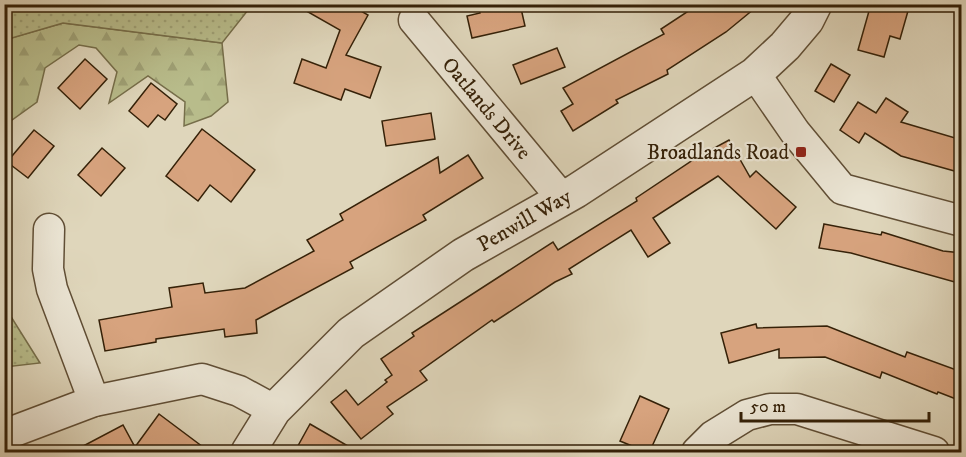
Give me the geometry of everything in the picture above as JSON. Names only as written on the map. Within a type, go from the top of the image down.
[{"type":"street","name":"Penwill Way","points":[[248,453],[274,410],[351,333],[463,255],[561,197],[576,191],[755,74],[786,46],[807,20],[815,4]]},
{"type":"street","name":"Oatlands Drive","points":[[414,20],[561,197]]},
{"type":"street","points":[[755,74],[795,132],[842,189],[962,221]]},
{"type":"street","points":[[49,230],[48,269],[52,289],[94,401]]},
{"type":"street","points":[[4,435],[94,401],[202,379],[239,391],[274,410]]},
{"type":"street","points":[[697,453],[713,436],[747,415],[788,409],[797,409],[934,453]]},
{"type":"green space","points":[[4,5],[252,5],[222,43],[63,23],[5,40]]},
{"type":"green space","points":[[63,23],[222,43],[228,102],[211,116],[184,126],[185,102],[148,76],[109,103],[117,72],[96,48],[79,45],[45,68],[37,102],[5,125],[4,40]]},
{"type":"green space","points":[[5,307],[40,363],[5,367]]},
{"type":"building","points":[[294,4],[349,4],[368,15],[346,55],[381,67],[370,98],[345,89],[341,100],[294,83],[302,59],[326,68],[340,30]]},
{"type":"building","points":[[478,4],[520,4],[525,26],[472,38],[467,16],[480,13]]},
{"type":"building","points":[[699,4],[760,4],[726,32],[667,70],[668,74],[616,100],[618,103],[573,131],[561,111],[573,104],[563,88],[664,34],[661,29]]},
{"type":"building","points":[[871,4],[910,4],[900,39],[890,36],[884,57],[858,50]]},
{"type":"building","points":[[557,48],[565,67],[521,84],[513,65]]},
{"type":"building","points":[[85,59],[107,79],[80,109],[58,88]]},
{"type":"building","points":[[831,64],[850,75],[834,102],[815,91]]},
{"type":"building","points":[[151,83],[177,104],[165,120],[158,115],[148,127],[129,111]]},
{"type":"building","points":[[886,98],[908,112],[901,122],[962,140],[958,172],[901,156],[865,133],[859,143],[840,130],[858,102],[876,113]]},
{"type":"building","points":[[431,113],[435,139],[386,146],[382,121]]},
{"type":"building","points":[[202,129],[255,170],[231,202],[210,185],[198,201],[166,176]]},
{"type":"building","points":[[34,130],[54,146],[28,178],[7,162]]},
{"type":"building","points":[[729,140],[750,177],[756,171],[796,207],[776,229],[718,176],[653,218],[670,243],[648,257],[631,230],[569,269],[572,274],[555,282],[494,322],[492,320],[420,371],[427,380],[387,407],[393,414],[361,439],[331,402],[346,390],[358,405],[387,382],[385,380],[392,375],[381,359],[414,336],[412,333],[553,242],[558,250],[637,201],[636,198],[696,158]]},
{"type":"building","points":[[102,148],[125,168],[101,196],[78,175]]},
{"type":"building","points":[[468,155],[483,178],[423,215],[426,220],[350,262],[353,268],[256,320],[257,333],[225,337],[224,329],[156,339],[156,342],[105,351],[99,320],[172,307],[169,288],[203,283],[205,293],[245,288],[314,251],[307,240],[343,220],[340,214],[438,157],[440,173]]},
{"type":"building","points":[[824,224],[881,235],[882,232],[943,251],[962,253],[962,284],[851,253],[819,248]]},
{"type":"building","points":[[756,324],[757,328],[827,326],[905,357],[907,352],[962,372],[962,385],[956,399],[938,392],[937,394],[882,372],[880,378],[825,357],[779,358],[779,349],[729,363],[721,333]]},
{"type":"building","points":[[640,396],[669,409],[649,453],[620,441]]},
{"type":"building","points":[[159,414],[211,453],[70,453],[123,425],[135,447]]},
{"type":"building","points":[[310,424],[360,453],[294,453]]},
{"type":"place","name":"Broadlands Road","points":[[801,152]]}]
